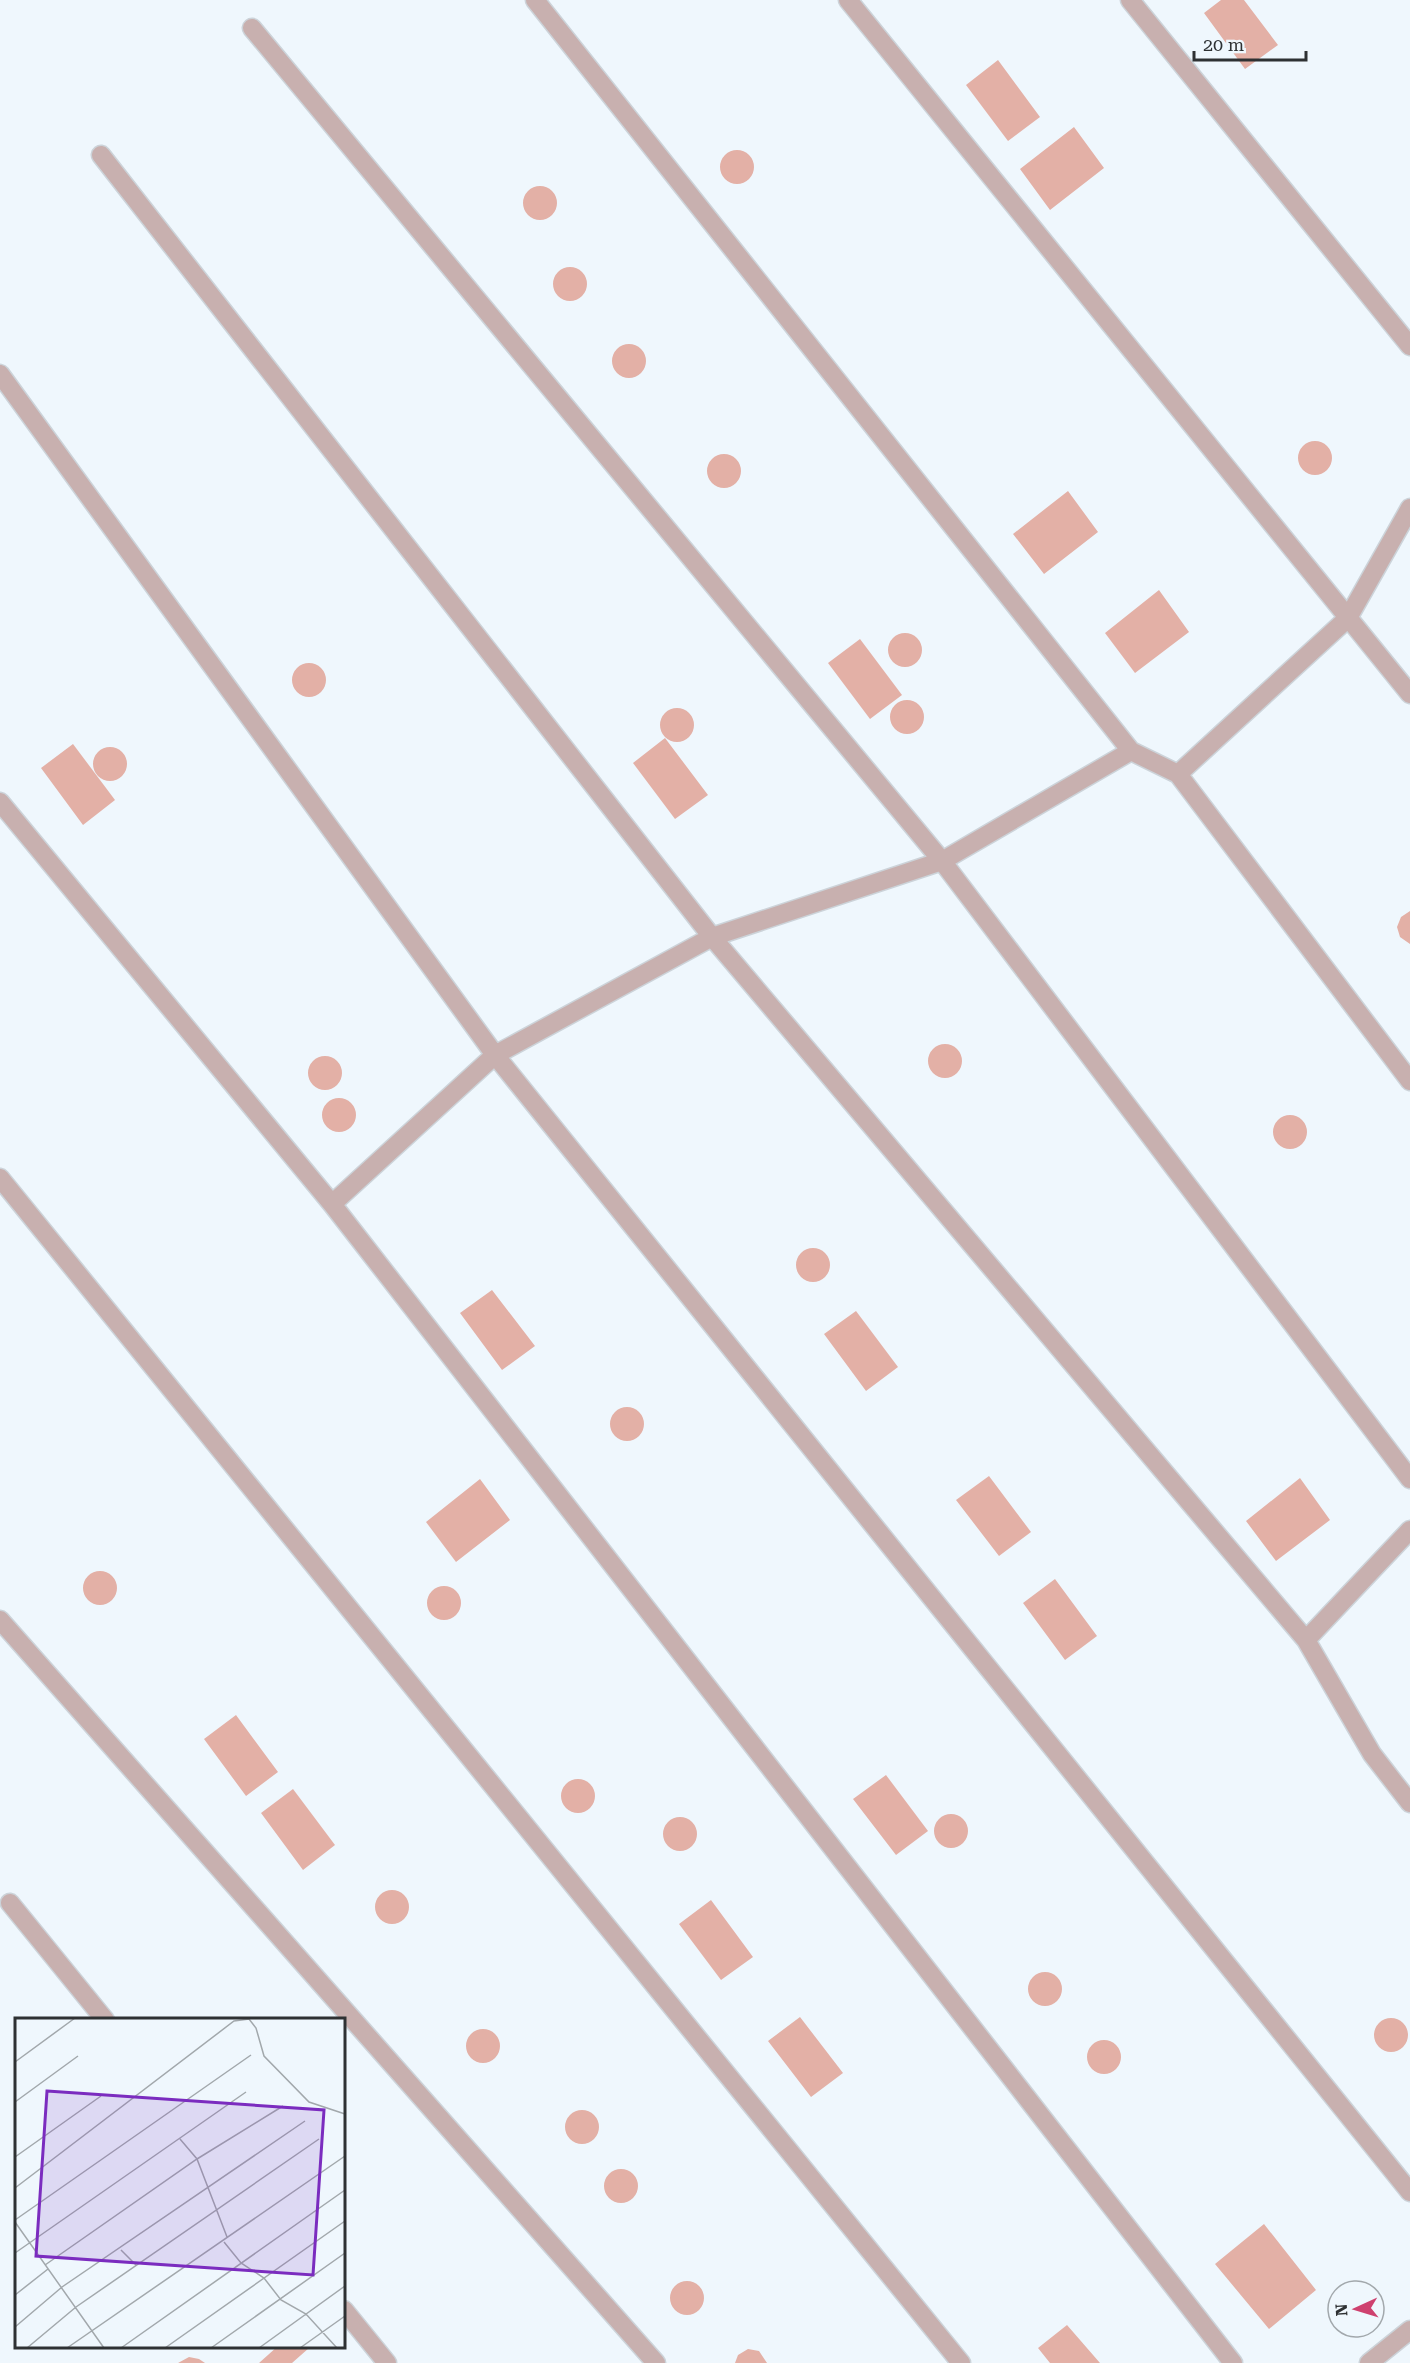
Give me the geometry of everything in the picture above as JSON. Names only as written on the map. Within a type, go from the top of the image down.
[{"type":"street","points":[[535,0],[1131,751],[1178,774],[1410,1081]]},
{"type":"street","points":[[848,0],[1410,694]]},
{"type":"street","points":[[1130,0],[1410,346]]},
{"type":"street","points":[[252,28],[942,861],[1410,1479]]},
{"type":"street","points":[[101,155],[712,937],[1306,1640],[1372,1754],[1410,1803]]},
{"type":"street","points":[[0,374],[495,1055],[1410,2192]]},
{"type":"street","points":[[1178,774],[1348,618],[1410,508]]},
{"type":"street","points":[[332,1204],[495,1055],[712,937],[942,861],[1131,751]]},
{"type":"street","points":[[0,802],[332,1204],[1233,2363]]},
{"type":"street","points":[[0,1178],[961,2363]]},
{"type":"street","points":[[1306,1640],[1410,1530]]},
{"type":"street","points":[[0,1620],[657,2363]]},
{"type":"street","points":[[10,1904],[104,2018]]},
{"type":"street","points":[[345,2311],[387,2363]]},
{"type":"street","points":[[1369,2363],[1410,2330]]},
{"type":"building","points":[[1221,0],[1244,0],[1278,45],[1245,69],[1204,13]]},
{"type":"building","points":[[998,60],[1040,117],[1008,141],[966,85]]},
{"type":"building","points":[[1074,127],[1104,168],[1050,210],[1020,169]]},
{"type":"building","points":[[737,150],[749,155],[754,167],[749,179],[737,184],[725,179],[720,167],[725,155]]},
{"type":"building","points":[[540,186],[552,191],[557,203],[552,215],[540,220],[528,215],[523,203],[528,191]]},
{"type":"building","points":[[570,267],[582,272],[587,284],[582,296],[570,301],[558,296],[553,284],[558,272]]},
{"type":"building","points":[[629,344],[641,349],[646,361],[641,373],[629,378],[617,373],[612,361],[617,349]]},
{"type":"building","points":[[1315,441],[1327,446],[1332,458],[1327,470],[1315,475],[1303,470],[1298,458],[1303,446]]},
{"type":"building","points":[[724,454],[736,459],[741,471],[736,483],[724,488],[712,483],[707,471],[712,459]]},
{"type":"building","points":[[1068,491],[1098,532],[1044,574],[1013,534]]},
{"type":"building","points":[[1159,590],[1189,632],[1135,673],[1105,633]]},
{"type":"building","points":[[905,633],[917,638],[922,650],[917,662],[905,667],[893,662],[888,650],[893,638]]},
{"type":"building","points":[[860,639],[902,695],[870,719],[828,663]]},
{"type":"building","points":[[309,663],[321,668],[326,680],[321,692],[309,697],[297,692],[292,680],[297,668]]},
{"type":"building","points":[[907,700],[919,705],[924,717],[919,729],[907,734],[895,729],[890,717],[895,705]]},
{"type":"building","points":[[677,708],[689,713],[694,725],[689,737],[677,742],[665,737],[660,725],[665,713]]},
{"type":"building","points":[[665,738],[708,795],[675,819],[633,763]]},
{"type":"building","points":[[73,744],[115,800],[83,825],[41,768]]},
{"type":"building","points":[[110,747],[122,752],[127,764],[122,776],[110,781],[98,776],[93,764],[98,752]]},
{"type":"building","points":[[1410,911],[1410,944],[1400,937],[1397,927],[1401,917]]},
{"type":"building","points":[[945,1044],[957,1049],[962,1061],[957,1073],[945,1078],[933,1073],[928,1061],[933,1049]]},
{"type":"building","points":[[325,1056],[337,1061],[342,1073],[337,1085],[325,1090],[313,1085],[308,1073],[313,1061]]},
{"type":"building","points":[[339,1098],[351,1103],[356,1115],[351,1127],[339,1132],[327,1127],[322,1115],[327,1103]]},
{"type":"building","points":[[1290,1115],[1302,1120],[1307,1132],[1302,1144],[1290,1149],[1278,1144],[1273,1132],[1278,1120]]},
{"type":"building","points":[[813,1248],[825,1253],[830,1265],[825,1277],[813,1282],[801,1277],[796,1265],[801,1253]]},
{"type":"building","points":[[492,1290],[535,1346],[502,1370],[460,1313]]},
{"type":"building","points":[[856,1311],[898,1367],[866,1391],[824,1334]]},
{"type":"building","points":[[627,1407],[639,1412],[644,1424],[639,1436],[627,1441],[615,1436],[610,1424],[615,1412]]},
{"type":"building","points":[[989,1476],[1031,1532],[999,1556],[956,1500]]},
{"type":"building","points":[[1300,1478],[1330,1520],[1276,1561],[1246,1521]]},
{"type":"building","points":[[480,1479],[510,1520],[456,1562],[426,1522]]},
{"type":"building","points":[[100,1571],[112,1576],[117,1588],[112,1600],[100,1605],[88,1600],[83,1588],[88,1576]]},
{"type":"building","points":[[1055,1579],[1097,1636],[1065,1660],[1023,1603]]},
{"type":"building","points":[[444,1586],[456,1591],[461,1603],[456,1615],[444,1620],[432,1615],[427,1603],[432,1591]]},
{"type":"building","points":[[236,1715],[278,1772],[246,1796],[204,1739]]},
{"type":"building","points":[[886,1775],[928,1831],[896,1855],[853,1799]]},
{"type":"building","points":[[578,1779],[590,1784],[595,1796],[590,1808],[578,1813],[566,1808],[561,1796],[566,1784]]},
{"type":"building","points":[[293,1789],[335,1845],[303,1870],[261,1813]]},
{"type":"building","points":[[951,1814],[963,1819],[968,1831],[963,1843],[951,1848],[939,1843],[934,1831],[939,1819]]},
{"type":"building","points":[[680,1817],[692,1822],[697,1834],[692,1846],[680,1851],[668,1846],[663,1834],[668,1822]]},
{"type":"building","points":[[392,1890],[404,1895],[409,1907],[404,1919],[392,1924],[380,1919],[375,1907],[380,1895]]},
{"type":"building","points":[[711,1900],[753,1957],[721,1980],[679,1924]]},
{"type":"building","points":[[1045,1972],[1057,1977],[1062,1989],[1057,2001],[1045,2006],[1033,2001],[1028,1989],[1033,1977]]},
{"type":"building","points":[[800,2017],[843,2073],[811,2097],[768,2041]]},
{"type":"building","points":[[1391,2018],[1403,2023],[1408,2035],[1403,2047],[1391,2052],[1379,2047],[1374,2035],[1379,2023]]},
{"type":"building","points":[[483,2029],[495,2034],[500,2046],[495,2058],[483,2063],[471,2058],[466,2046],[471,2034]]},
{"type":"building","points":[[1104,2040],[1116,2045],[1121,2057],[1116,2069],[1104,2074],[1092,2069],[1087,2057],[1092,2045]]},
{"type":"building","points":[[582,2110],[594,2115],[599,2127],[594,2139],[582,2144],[570,2139],[565,2127],[570,2115]]},
{"type":"building","points":[[621,2169],[633,2174],[638,2186],[633,2198],[621,2203],[609,2198],[604,2186],[609,2174]]},
{"type":"building","points":[[1264,2224],[1316,2290],[1269,2329],[1215,2264]]},
{"type":"building","points":[[687,2281],[699,2286],[704,2298],[699,2310],[687,2315],[675,2310],[670,2298],[675,2286]]},
{"type":"building","points":[[1067,2325],[1100,2363],[1050,2363],[1038,2348]]},
{"type":"building","points":[[276,2348],[309,2348],[292,2363],[259,2363]]},
{"type":"building","points":[[748,2349],[759,2351],[767,2363],[735,2363],[738,2355]]},
{"type":"building","points":[[189,2357],[199,2359],[205,2363],[178,2363]]}]
